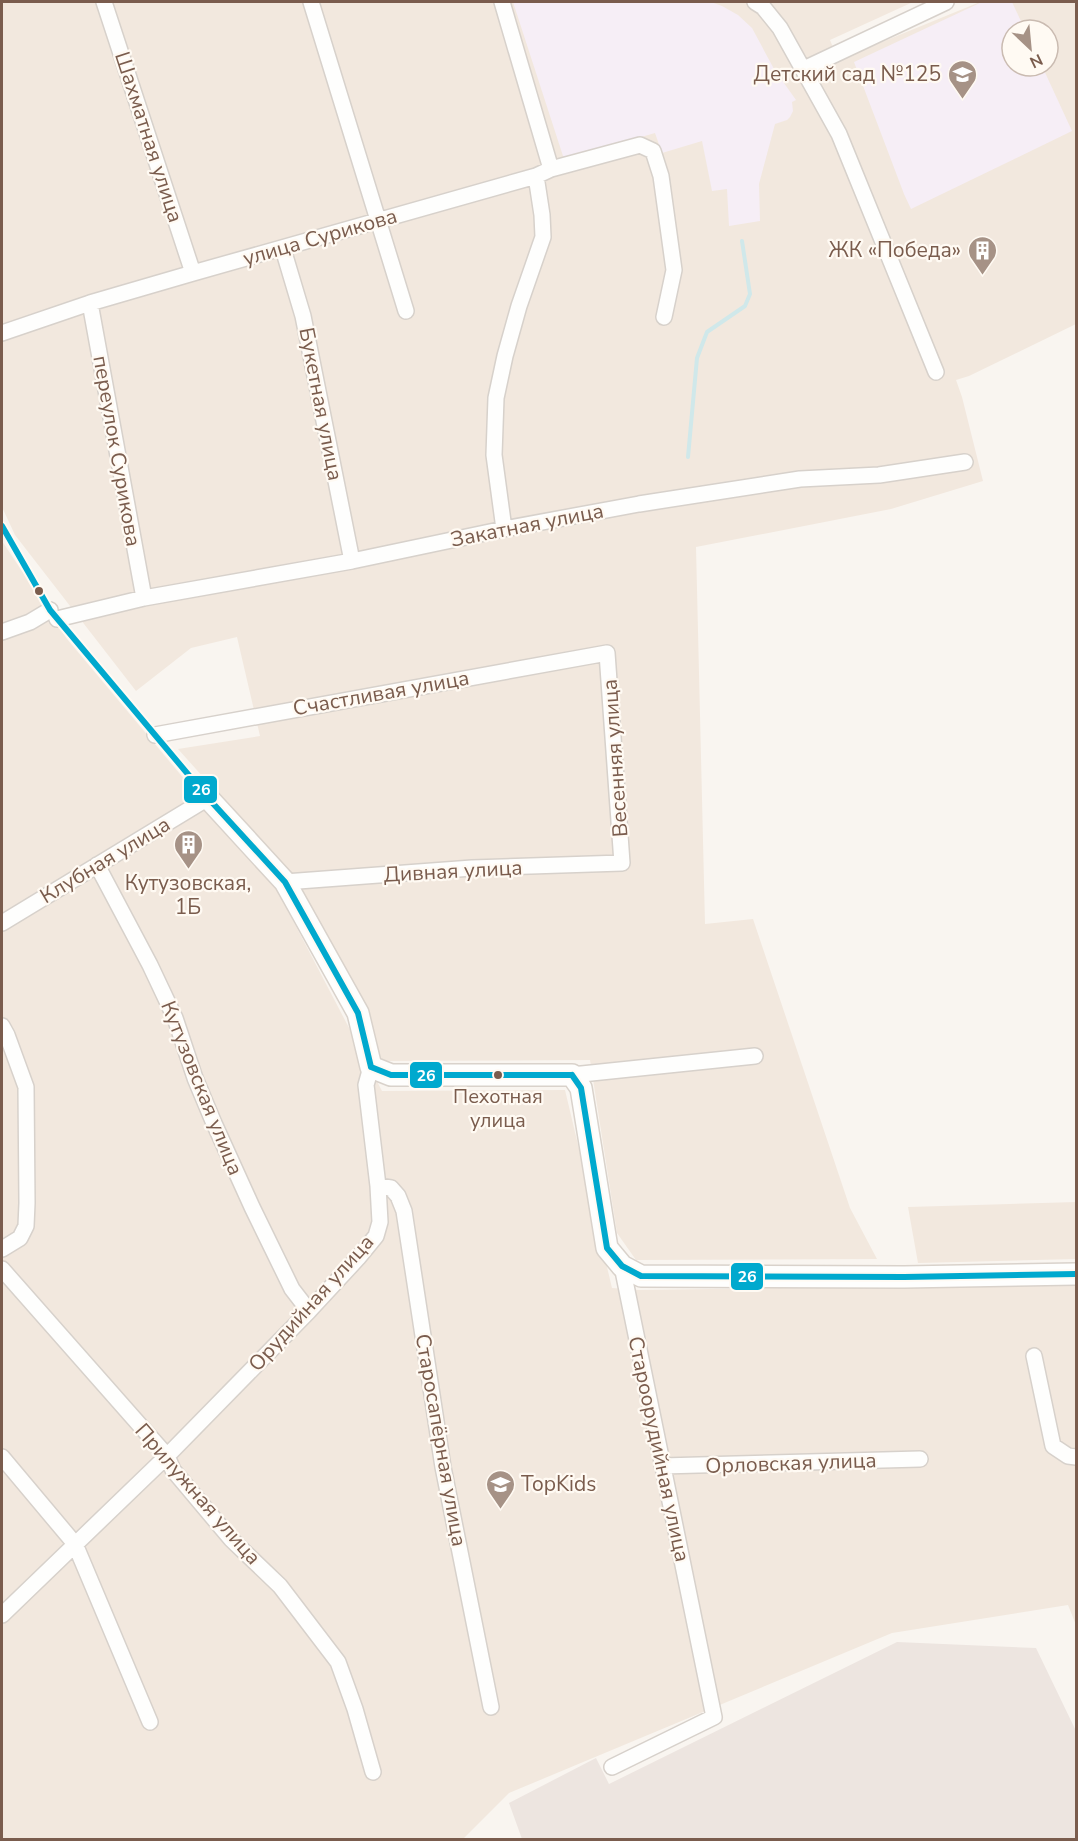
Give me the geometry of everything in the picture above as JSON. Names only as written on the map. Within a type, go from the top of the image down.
[{"type":"street","name":"Шахматная улица","points":[[104,2],[193,273]]},
{"type":"street","points":[[311,2],[406,311]]},
{"type":"street","points":[[502,2],[551,169]]},
{"type":"street","points":[[755,2],[780,28],[839,134],[936,372]]},
{"type":"street","points":[[804,69],[946,2]]},
{"type":"street","name":"улица Сурикова","points":[[2,333],[90,303],[640,145],[653,152],[661,176],[670,240],[674,270],[664,317]]},
{"type":"street","points":[[504,528],[494,455],[496,398],[519,306],[543,237],[536,176]]},
{"type":"street","name":"Букетная улица","points":[[283,249],[303,316],[352,561]]},
{"type":"street","name":"переулок Сурикова","points":[[90,303],[144,598]]},
{"type":"street","name":"Закатная улица","points":[[2,632],[53,615],[352,561],[504,528],[800,479],[879,475],[965,462]]},
{"type":"street","name":"Счастливая улица","points":[[155,735],[607,653]]},
{"type":"street","name":"Весенняя улица","points":[[607,653],[622,863]]},
{"type":"street","name":"Клубная улица","points":[[2,923],[208,798]]},
{"type":"street","name":"Орудийная улица","points":[[2,1615],[167,1456],[309,1311],[376,1236],[380,1222],[366,1085],[371,1067],[357,1013],[285,882],[208,798]]},
{"type":"street","name":"Дивная улица","points":[[285,882],[472,868],[622,863]]},
{"type":"street","name":"Кутузовская улица","points":[[97,865],[175,1018],[195,1078],[252,1207],[292,1289],[309,1311]]},
{"type":"street","points":[[2,1026],[26,1087],[27,1226],[20,1238],[2,1249]]},
{"type":"street","points":[[371,1067],[391,1075],[572,1074],[755,1056]]},
{"type":"street","name":"Староорудийная улица","points":[[572,1074],[581,1088],[607,1248],[621,1266],[714,1717],[612,1767]]},
{"type":"street","name":"Старосапёрная улица","points":[[378,1186],[391,1188],[398,1196],[404,1211],[443,1467],[491,1707]]},
{"type":"street","points":[[621,1266],[640,1276],[910,1277],[1077,1274]]},
{"type":"street","name":"Прилужная улица","points":[[2,1269],[167,1456],[173,1470],[231,1539],[280,1586],[338,1662],[355,1709],[373,1772]]},
{"type":"street","points":[[1034,1356],[1053,1446],[1068,1456],[1077,1457]]},
{"type":"street","points":[[2,1457],[75,1544],[150,1722]]},
{"type":"street","name":"Орловская улица","points":[[662,1466],[920,1459]]},
{"type":"shaded area","points":[[2,2],[913,2],[830,40],[838,60],[980,2],[1076,2],[1076,324],[969,376],[956,380],[983,481],[891,509],[696,547],[705,924],[753,919],[850,1208],[877,1259],[636,1260],[617,1233],[590,1060],[379,1061],[364,1002],[290,874],[178,749],[260,736],[237,637],[191,648],[136,691],[15,535],[2,507]]},
{"type":"shaded area","points":[[513,2],[711,2],[738,15],[752,28],[774,69],[796,100],[792,102],[793,111],[790,117],[775,124],[759,184],[760,221],[729,226],[727,189],[712,191],[702,141],[662,153],[655,133],[572,157],[563,156]]},
{"type":"shaded area","name":"Детский сад №125","points":[[982,2],[1012,2],[1019,18],[1000,18],[1000,78],[1048,78],[1072,131],[911,209],[854,62]]},
{"type":"shaded area","points":[[2,541],[67,639],[277,890],[382,1091],[565,1090],[612,1288],[639,1290],[1076,1284],[1076,1625],[1068,1605],[892,1633],[509,1793],[464,1838],[2,1839]]},
{"type":"shaded area","points":[[1076,1202],[1076,1259],[918,1263],[908,1207]]},
{"type":"shaded area","points":[[897,1642],[1036,1648],[1076,1731],[1076,1839],[522,1839],[509,1803],[596,1758],[609,1784]]},
{"type":"waterway","points":[[688,457],[697,358],[707,332],[745,306],[750,294],[742,241]]},
{"type":"transit line","name":"26","points":[[2,526],[50,610],[208,798],[285,882],[358,1013],[371,1067]]},
{"type":"transit line","name":"26","points":[[371,1067],[391,1075],[572,1075]]},
{"type":"transit line","name":"26","points":[[572,1075],[581,1088],[607,1248],[622,1266],[641,1276],[904,1277],[1076,1274]]},
{"type":"place","name":"Детский сад №125","points":[[962,100]]},
{"type":"place","name":"ЖК «Победа»","points":[[982,276]]},
{"type":"place","name":"Кутузовская, 1Б","points":[[188,870]]},
{"type":"place","name":"Пехотная улица","points":[[498,1075]]},
{"type":"place","name":"TopKids","points":[[500,1510]]}]
